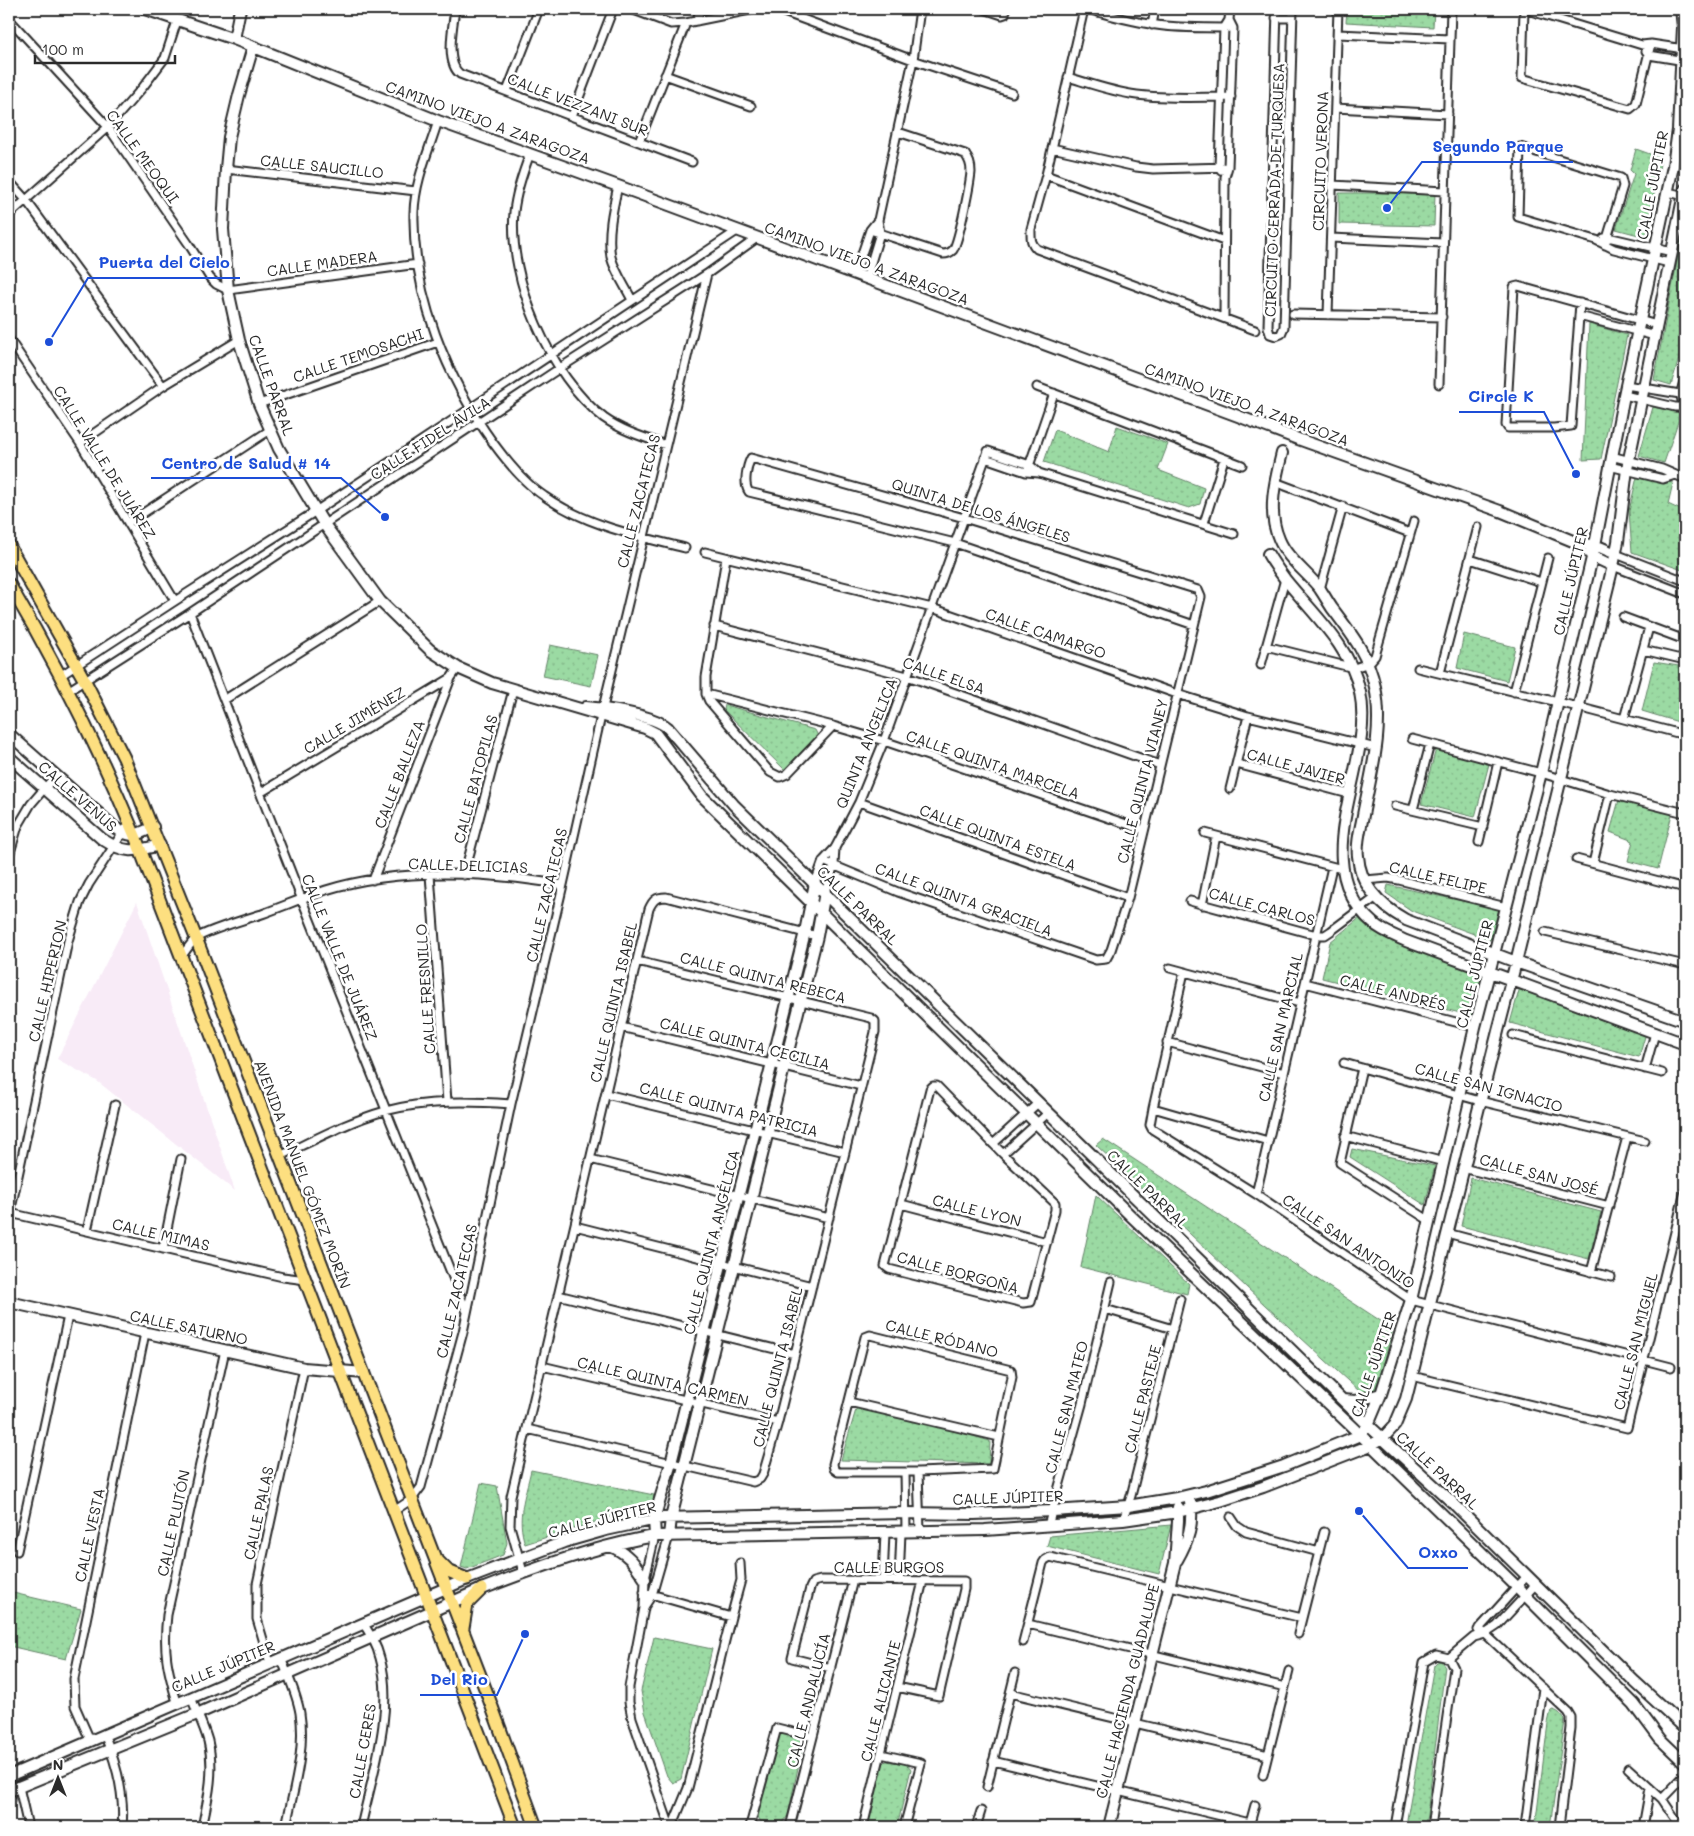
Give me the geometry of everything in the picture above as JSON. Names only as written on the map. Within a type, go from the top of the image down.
[{"type":"main road","name":"AVENIDA MANUEL GÓMEZ MORÍN","points":[[9,546],[35,589],[85,681],[124,758],[153,827],[412,1498],[536,1827]]},
{"type":"main road","points":[[9,584],[97,747],[130,822],[515,1827]]},
{"type":"main road","points":[[434,1556],[448,1572],[468,1579]]},
{"type":"main road","points":[[463,1633],[468,1604],[482,1589]]},
{"type":"street","name":"CAMINO VIEJO A ZARAGOZA","points":[[145,9],[234,39],[438,121],[1298,439],[1500,511],[1580,544],[1595,546],[1685,581]]},
{"type":"street","points":[[234,39],[240,9]]},
{"type":"street","name":"CALLE VEZZANI SUR","points":[[455,9],[451,50],[455,69],[464,76],[692,162]]},
{"type":"street","points":[[507,91],[539,9]]},
{"type":"street","points":[[572,116],[614,9]]},
{"type":"street","points":[[631,9],[672,24],[686,23],[755,9],[781,11],[913,60],[1012,93]]},
{"type":"street","points":[[697,21],[700,9]]},
{"type":"street","points":[[866,279],[880,232],[878,220],[913,60],[920,9]]},
{"type":"street","points":[[984,9],[1003,15],[1006,9]]},
{"type":"street","points":[[1233,28],[1185,28],[1152,25],[1085,9],[1030,238],[1037,249],[1255,330]]},
{"type":"street","points":[[1152,25],[1156,9]]},
{"type":"street","points":[[1225,177],[1219,167],[1220,97],[1224,28],[1229,20],[1230,9]]},
{"type":"street","name":"CIRCUITO CERRADA DE TURQUESA","points":[[1277,9],[1268,327],[1270,334],[1276,336],[1281,334],[1284,327],[1292,9]]},
{"type":"street","name":"CIRCUITO VERONA","points":[[1328,315],[1338,9]]},
{"type":"street","points":[[1439,384],[1451,9]]},
{"type":"street","points":[[1651,44],[1636,104],[1630,109],[1522,78],[1524,9],[1642,45],[1651,44],[1684,49]]},
{"type":"street","points":[[1681,9],[1685,10]]},
{"type":"street","name":"CALLE JÚPITER","points":[[9,1776],[177,1702],[520,1558],[564,1542],[654,1519],[1053,1511],[1128,1506],[1189,1496],[1284,1466],[1360,1435],[1368,1426],[1381,1394],[1411,1300],[1475,1026],[1541,773],[1595,546],[1610,461],[1682,126],[1684,49],[1681,9]]},
{"type":"street","points":[[1276,18],[1292,18]]},
{"type":"street","name":"CALLE MEOQUI","points":[[9,20],[108,127],[210,278],[216,284],[228,290]]},
{"type":"street","points":[[1224,317],[1225,177],[1228,167],[1233,28],[1229,20]]},
{"type":"street","points":[[9,215],[108,127],[159,67],[167,53],[177,21]]},
{"type":"street","points":[[639,142],[686,23]]},
{"type":"street","points":[[1338,34],[1450,39]]},
{"type":"street","points":[[1642,45],[1649,55],[1683,61]]},
{"type":"street","name":"CALLE PARRAL","points":[[253,47],[231,129],[226,170],[223,229],[228,290],[238,340],[260,404],[279,448],[324,524],[380,601],[430,650],[458,668],[492,684],[575,707],[654,720],[664,725],[734,805],[825,892],[1368,1426],[1383,1438],[1528,1576],[1685,1728]]},
{"type":"street","points":[[665,76],[751,106]]},
{"type":"street","points":[[1068,77],[1112,90],[1134,94],[1170,97],[1231,98]]},
{"type":"street","points":[[1335,108],[1448,114]]},
{"type":"street","points":[[438,121],[416,190],[414,212],[418,264],[427,308],[438,342],[470,408],[502,455],[542,495],[565,509],[586,518],[643,538],[685,548]]},
{"type":"street","points":[[870,230],[942,254],[948,254],[953,250],[958,233],[971,172],[970,160],[965,154],[898,132]]},
{"type":"street","points":[[1605,245],[1623,186],[1621,178],[1520,147],[1518,217],[1596,240],[1605,245],[1614,249],[1670,264]]},
{"type":"street","points":[[1052,148],[1136,167],[1228,167]]},
{"type":"street","points":[[530,154],[521,178],[514,212],[515,259],[532,314],[560,368],[573,386],[605,418],[631,432],[666,446]]},
{"type":"street","name":"CALLE SAUCILLO","points":[[226,170],[416,190]]},
{"type":"street","points":[[1046,175],[1224,241]]},
{"type":"street","points":[[9,181],[26,200],[163,386]]},
{"type":"street","points":[[1332,185],[1445,191]]},
{"type":"street","points":[[618,186],[610,234],[612,257],[617,272],[632,300]]},
{"type":"street","points":[[1666,197],[1684,199]]},
{"type":"street","name":"CALLE JÚPITER","points":[[9,1792],[197,1714],[523,1572],[610,1546],[655,1536],[920,1531],[1048,1526],[1123,1520],[1191,1509],[1263,1487],[1372,1445],[1383,1438],[1395,1425],[1402,1411],[1412,1376],[1511,980],[1565,780],[1578,706],[1616,554],[1628,465],[1684,199]]},
{"type":"street","points":[[855,274],[870,230],[878,220]]},
{"type":"street","name":"CALLE FIDEL ÁVILA","points":[[60,676],[316,511],[737,231]]},
{"type":"street","points":[[1596,240],[1608,237],[1672,252]]},
{"type":"street","name":"CALLE FIDEL ÁVILA","points":[[68,691],[190,613],[560,368],[708,274],[757,238]]},
{"type":"street","points":[[1331,238],[1443,243]]},
{"type":"street","name":"CALLE MADERA","points":[[228,290],[418,264]]},
{"type":"street","name":"CALLE ZACATECAS","points":[[394,1511],[412,1498],[419,1490],[423,1481],[463,1332],[511,1104],[643,538],[708,274]]},
{"type":"street","points":[[1580,303],[1571,426],[1508,428],[1506,425],[1514,286],[1518,286],[1580,303],[1657,325]]},
{"type":"street","points":[[1293,314],[1442,317]]},
{"type":"street","points":[[1579,316],[1655,336]]},
{"type":"street","name":"CALLE VALLE DE JUÁREZ","points":[[9,339],[80,443],[175,601]]},
{"type":"street","points":[[80,443],[163,386],[238,340]]},
{"type":"street","name":"CALLE TEMOSACHI","points":[[260,404],[438,342]]},
{"type":"street","points":[[1685,378],[1680,394],[1685,407]]},
{"type":"street","points":[[1037,387],[1242,465]]},
{"type":"street","points":[[1625,390],[1644,388],[1680,394]]},
{"type":"street","points":[[1625,390],[1642,399],[1675,407],[1685,407]]},
{"type":"street","points":[[1028,469],[1054,393]]},
{"type":"street","points":[[128,523],[270,430]]},
{"type":"street","name":"QUINTA ANGELICA","points":[[815,883],[823,861],[835,848],[859,802],[884,741],[988,451],[1028,469]]},
{"type":"street","points":[[1282,453],[1275,482],[1274,513],[1279,539],[1288,554],[1320,589],[1350,631],[1368,663],[1375,688],[1379,730],[1357,847],[1365,880],[1376,898],[1391,912],[1406,920],[1516,962],[1685,1021]]},
{"type":"street","name":"QUINTA DE LOS ÁNGELES","points":[[955,543],[749,492],[746,486],[749,460],[752,458],[964,518],[1198,590],[1201,597]]},
{"type":"street","points":[[985,458],[1028,469],[1234,534]]},
{"type":"street","points":[[1204,524],[1224,459]]},
{"type":"street","points":[[1610,461],[1628,465],[1663,479],[1675,476],[1685,478]]},
{"type":"street","points":[[1275,482],[1343,506],[1410,533]]},
{"type":"street","points":[[1320,589],[1343,506]]},
{"type":"street","points":[[1266,646],[1354,668],[1368,663],[1375,656],[1414,521]]},
{"type":"street","points":[[1440,673],[1478,527]]},
{"type":"street","points":[[955,543],[1194,625]]},
{"type":"street","name":"CAMINO VIEJO A ZARAGOZA","points":[[1580,544],[1592,556],[1685,594]]},
{"type":"street","name":"CALLE CAMARGO","points":[[705,552],[932,608],[1177,694],[1248,716],[1376,748]]},
{"type":"street","points":[[1268,554],[1285,579],[1334,638],[1354,668],[1363,708],[1360,744],[1349,794],[1341,853],[1337,868],[1360,910],[1374,924],[1406,941],[1685,1044]]},
{"type":"street","points":[[726,558],[706,677],[706,694],[713,706],[775,776],[787,774],[833,726]]},
{"type":"street","points":[[1514,692],[1548,558]]},
{"type":"street","points":[[1470,559],[1541,582]]},
{"type":"street","points":[[1261,665],[1285,579]]},
{"type":"street","name":"CALLE QUINTA VIANEY","points":[[1096,960],[1102,960],[1109,954],[1128,898],[1201,597]]},
{"type":"street","points":[[224,700],[380,601]]},
{"type":"street","name":"CALLE VALLE DE JUÁREZ","points":[[190,613],[302,900],[467,1311]]},
{"type":"street","points":[[1623,617],[1685,640]]},
{"type":"street","name":"CALLE ELSA","points":[[714,626],[907,676],[1160,765]]},
{"type":"street","points":[[1624,719],[1649,627]]},
{"type":"street","points":[[1643,650],[1685,660]]},
{"type":"street","name":"CALLE JIMÉNEZ","points":[[260,793],[450,678],[458,668]]},
{"type":"street","points":[[1418,668],[1578,706],[1685,735]]},
{"type":"street","name":"CALLE BALLEZA","points":[[373,880],[450,678]]},
{"type":"street","name":"CALLE BATOPILAS","points":[[464,875],[512,690]]},
{"type":"street","name":"CALLE QUINTA MARCELA","points":[[706,694],[884,741],[1144,830]]},
{"type":"street","name":"CALLE PARRAL","points":[[602,712],[655,733],[702,796],[1144,1229],[1372,1445],[1517,1587],[1624,1693],[1660,1739],[1685,1763]]},
{"type":"street","points":[[1230,789],[1248,716]]},
{"type":"street","name":"CALLE VENUS","points":[[9,734],[123,833],[135,836],[153,827]]},
{"type":"street","points":[[1412,739],[1685,813]]},
{"type":"street","points":[[1413,810],[1430,744]]},
{"type":"street","name":"CALLE VENUS","points":[[9,757],[102,839],[114,847],[126,851],[141,850],[160,845]]},
{"type":"street","points":[[1479,842],[1498,762]]},
{"type":"street","name":"CALLE JAVIER","points":[[1236,764],[1349,794]]},
{"type":"street","points":[[9,856],[18,826],[31,804],[56,775]]},
{"type":"street","points":[[1593,863],[1610,794]]},
{"type":"street","name":"CALLE QUINTA ESTELA","points":[[859,802],[1128,898]]},
{"type":"street","points":[[1396,806],[1483,827]]},
{"type":"street","name":"CALLE HIPERION","points":[[9,1215],[68,941],[80,902],[89,884],[130,822]]},
{"type":"street","points":[[1205,833],[1337,868]]},
{"type":"street","points":[[1202,905],[1216,836]]},
{"type":"street","name":"QUINTA ANGELICA","points":[[825,892],[834,865],[835,848]]},
{"type":"street","points":[[1576,859],[1685,888]]},
{"type":"street","name":"CALLE QUINTA GRACIELA","points":[[823,861],[907,895],[1096,960]]},
{"type":"street","name":"CALLE SAN MARCIAL","points":[[1256,1194],[1316,935],[1337,868]]},
{"type":"street","name":"CALLE DELICIAS","points":[[196,938],[328,890],[373,880],[430,875],[464,875],[514,878],[563,885]]},
{"type":"street","name":"CALLE FRESNILLO","points":[[430,875],[447,1101]]},
{"type":"street","name":"CALLE FELIPE","points":[[1365,880],[1388,878],[1399,880],[1506,907]]},
{"type":"street","name":"CALLE QUINTA ANGÉLICA","points":[[648,1594],[646,1579],[655,1536],[654,1519],[671,1463],[789,998],[815,883]]},
{"type":"street","name":"CALLE QUINTA ANGÉLICA","points":[[671,1827],[632,1718],[629,1687],[644,1608],[669,1536],[671,1518],[817,936],[825,892]]},
{"type":"street","name":"CALLE QUINTA ISABEL","points":[[523,1572],[510,1526],[515,1476],[652,902],[656,898],[666,897],[805,932]]},
{"type":"street","name":"CALLE CARLOS","points":[[1190,901],[1316,935],[1325,934],[1376,898]]},
{"type":"street","points":[[805,932],[817,936]]},
{"type":"street","points":[[1545,932],[1685,964]]},
{"type":"street","points":[[181,957],[196,938]]},
{"type":"street","name":"CALLE QUINTA REBECA","points":[[637,960],[871,1018],[875,1021],[875,1027]]},
{"type":"street","points":[[1170,968],[1300,1003]]},
{"type":"street","points":[[1184,972],[1153,1108],[1268,1141]]},
{"type":"street","name":"CALLE ANDRÉS","points":[[1305,984],[1475,1026]]},
{"type":"street","name":"CALLE QUINTA CECILIA","points":[[621,1027],[861,1086]]},
{"type":"street","name":"CALLE QUINTA ISABEL","points":[[527,1429],[753,1482],[757,1481],[763,1474],[778,1422],[875,1027]]},
{"type":"street","points":[[1645,1069],[1655,1033]]},
{"type":"street","points":[[1513,1035],[1662,1073]]},
{"type":"street","points":[[1167,1042],[1284,1072]]},
{"type":"street","name":"CALLE SAN IGNACIO","points":[[1344,1063],[1480,1101],[1644,1141]]},
{"type":"street","points":[[1362,1068],[1340,1158],[1341,1164],[1430,1221]]},
{"type":"street","name":"CALLE BORGOÑA","points":[[938,1086],[1003,1154],[1055,1203],[1055,1210],[1033,1299],[1028,1303],[886,1268],[885,1263],[932,1087],[938,1086]]},
{"type":"street","name":"CALLE QUINTA PATRICIA","points":[[606,1094],[845,1152]]},
{"type":"street","points":[[280,1156],[359,1120],[386,1111],[447,1101],[511,1104]]},
{"type":"street","points":[[993,1144],[1038,1103]]},
{"type":"street","points":[[87,1231],[115,1105]]},
{"type":"street","name":"CALLE SAN ANTONIO","points":[[1153,1108],[1150,1122],[1152,1129],[1256,1194],[1411,1300],[1671,1367]]},
{"type":"street","points":[[1003,1154],[1048,1113]]},
{"type":"street","points":[[1345,1136],[1444,1162]]},
{"type":"street","points":[[1591,1272],[1627,1137]]},
{"type":"street","points":[[163,1249],[181,1159]]},
{"type":"street","points":[[590,1159],[828,1218]]},
{"type":"street","name":"CALLE SAN JOSÉ","points":[[1463,1168],[1608,1206]]},
{"type":"street","name":"CALLE SAN MIGUEL","points":[[1412,1376],[1628,1428],[1685,1191]]},
{"type":"street","name":"CALLE LYON","points":[[901,1204],[1047,1242]]},
{"type":"street","name":"CALLE MIMAS","points":[[9,1215],[87,1231],[283,1277],[306,1280]]},
{"type":"street","points":[[574,1226],[812,1286]]},
{"type":"street","points":[[1447,1233],[1611,1277]]},
{"type":"street","name":"CALLE SAN MATEO","points":[[1048,1526],[1111,1282]]},
{"type":"street","points":[[558,1295],[795,1354]]},
{"type":"street","name":"CALLE PASTEJE","points":[[1123,1520],[1180,1299]]},
{"type":"street","name":"CALLE SATURNO","points":[[9,1302],[304,1368],[364,1373]]},
{"type":"street","points":[[1105,1310],[1174,1328]]},
{"type":"street","points":[[17,1551],[68,1316]]},
{"type":"street","name":"CALLE VESTA","points":[[90,1740],[75,1706],[74,1679],[145,1332]]},
{"type":"street","name":"CALLE RÓDANO","points":[[873,1335],[1011,1370],[1012,1377],[992,1470],[838,1472],[834,1469],[833,1464],[849,1402],[864,1341],[867,1336],[873,1335]]},
{"type":"street","name":"CALLE PLUTÓN","points":[[177,1702],[165,1654],[164,1639],[167,1615],[225,1350]]},
{"type":"street","name":"CALLE QUINTA CARMEN","points":[[542,1366],[778,1422]]},
{"type":"street","name":"CALLE PALAS","points":[[270,1663],[257,1619],[257,1584],[304,1368]]},
{"type":"street","points":[[1343,1400],[1355,1401],[1381,1394]]},
{"type":"street","points":[[849,1402],[999,1437]]},
{"type":"street","points":[[899,1581],[906,1513],[906,1472]]},
{"type":"street","points":[[918,1472],[920,1531]]},
{"type":"street","name":"CALLE HACIENDA GUADALUPE","points":[[1175,1563],[1187,1542],[1192,1520],[1189,1496]]},
{"type":"street","name":"CALLE HACIENDA GUADALUPE","points":[[1109,1827],[1175,1563],[1177,1498]]},
{"type":"street","points":[[1231,1518],[1237,1526],[1246,1532],[1319,1552]]},
{"type":"street","points":[[884,1581],[885,1532]]},
{"type":"street","points":[[1298,1634],[1324,1532]]},
{"type":"street","points":[[610,1546],[630,1557],[646,1579]]},
{"type":"street","points":[[1023,1642],[1043,1563],[1044,1560],[1050,1557],[1302,1618]]},
{"type":"street","points":[[671,1827],[688,1788],[741,1580],[740,1563]]},
{"type":"street","points":[[1449,1658],[1474,1637],[1479,1628],[1528,1576]]},
{"type":"street","name":"CALLE BURGOS","points":[[831,1668],[792,1658],[813,1582],[821,1580],[964,1581],[939,1696],[897,1686]]},
{"type":"street","name":"CALLE ANDALUCÍA","points":[[790,1827],[853,1580]]},
{"type":"street","name":"CALLE ALICANTE","points":[[863,1827],[922,1581]]},
{"type":"street","points":[[1474,1637],[1485,1634],[1497,1626],[1536,1584]]},
{"type":"street","points":[[648,1594],[731,1617]]},
{"type":"street","name":"CALLE CERES","points":[[361,1827],[382,1730],[385,1705],[383,1668],[380,1655],[363,1623]]},
{"type":"street","points":[[1028,1624],[1285,1687]]},
{"type":"street","points":[[1479,1628],[1568,1712],[1571,1717],[1559,1827]]},
{"type":"street","points":[[1397,1827],[1396,1820],[1424,1662],[1436,1655],[1449,1658]]},
{"type":"street","points":[[281,1658],[297,1699],[301,1736],[300,1757],[286,1827]]},
{"type":"street","points":[[1431,1827],[1454,1668],[1449,1658]]},
{"type":"street","points":[[1263,1775],[1289,1671]]},
{"type":"street","points":[[987,1787],[1015,1673]]},
{"type":"street","points":[[1525,1827],[1543,1688]]},
{"type":"street","points":[[1010,1693],[1268,1755]]},
{"type":"street","points":[[191,1697],[208,1741],[211,1760],[211,1779],[202,1827]]},
{"type":"street","points":[[755,1827],[750,1826],[777,1728],[813,1737]]},
{"type":"street","points":[[104,1734],[119,1776],[123,1802],[122,1827]]},
{"type":"street","points":[[881,1754],[921,1763],[904,1827]]},
{"type":"street","points":[[993,1761],[1250,1825],[1255,1805]]},
{"type":"street","points":[[1628,1768],[1662,1799],[1681,1827]]},
{"type":"street","points":[[1662,1799],[1685,1775]]},
{"type":"street","points":[[19,1787],[28,1827]]},
{"type":"street","points":[[1643,1827],[1650,1788]]},
{"type":"street","points":[[976,1827],[980,1811]]},
{"type":"shaded area","points":[[137,902],[235,1191],[97,1081],[57,1059]]},
{"type":"green space","points":[[1347,9],[1434,9],[1433,27],[1346,22]]},
{"type":"green space","points":[[1636,149],[1661,158],[1646,237],[1616,229],[1634,174],[1630,170]]},
{"type":"green space","points":[[1339,193],[1435,193],[1434,226],[1339,224]]},
{"type":"green space","points":[[1685,221],[1685,339],[1671,385],[1654,380]]},
{"type":"green space","points":[[1589,324],[1627,335],[1601,459],[1583,460]]},
{"type":"green space","points":[[1653,407],[1681,413],[1664,463],[1639,456]]},
{"type":"green space","points":[[1117,426],[1168,444],[1158,470],[1204,488],[1200,504],[1189,508],[1044,462],[1055,430],[1109,452]]},
{"type":"green space","points":[[1637,477],[1673,483],[1668,504],[1685,512],[1685,571],[1632,552],[1629,511]]},
{"type":"green space","points":[[1464,634],[1515,647],[1507,681],[1457,668]]},
{"type":"green space","points":[[550,645],[598,655],[591,686],[543,676]]},
{"type":"green space","points":[[1654,662],[1685,667],[1685,724],[1642,711]]},
{"type":"green space","points":[[725,705],[815,730],[818,736],[786,771],[724,710]]},
{"type":"green space","points":[[1436,749],[1489,764],[1475,817],[1421,804]]},
{"type":"green space","points":[[1619,800],[1672,814],[1658,869],[1628,861],[1633,841],[1610,832]]},
{"type":"green space","points":[[1388,885],[1499,909],[1490,940],[1412,911],[1386,893]]},
{"type":"green space","points":[[1361,917],[1385,938],[1483,973],[1472,1016],[1322,978],[1330,942]]},
{"type":"green space","points":[[1520,987],[1646,1033],[1639,1057],[1510,1023]]},
{"type":"green space","points":[[1103,1139],[1393,1329],[1375,1389],[1360,1392],[1265,1305],[1096,1145]]},
{"type":"green space","points":[[1352,1149],[1435,1166],[1425,1205],[1350,1157]]},
{"type":"green space","points":[[1471,1178],[1601,1212],[1589,1259],[1461,1226]]},
{"type":"green space","points":[[1096,1195],[1189,1284],[1187,1294],[1081,1267]]},
{"type":"green space","points":[[858,1403],[990,1441],[989,1464],[841,1460]]},
{"type":"green space","points":[[531,1470],[654,1495],[652,1504],[525,1544],[522,1534],[521,1516]]},
{"type":"green space","points":[[481,1483],[497,1486],[507,1543],[503,1555],[467,1569],[461,1567]]},
{"type":"green space","points":[[1171,1525],[1159,1574],[1047,1546],[1050,1536]]},
{"type":"green space","points":[[9,1592],[81,1609],[66,1659],[9,1646]]},
{"type":"green space","points":[[654,1637],[712,1649],[681,1779],[673,1783],[667,1776],[645,1712],[641,1691]]},
{"type":"green space","points":[[1441,1661],[1445,1666],[1427,1815],[1424,1827],[1408,1826],[1407,1819],[1434,1665]]},
{"type":"green space","points":[[1551,1710],[1557,1712],[1565,1720],[1550,1827],[1535,1827],[1548,1723]]},
{"type":"green space","points":[[783,1734],[800,1737],[803,1744],[788,1815],[779,1825],[773,1825],[760,1821],[757,1814],[777,1738]]},
{"type":"green space","points":[[886,1761],[907,1764],[911,1769],[897,1827],[867,1827],[883,1764]]},
{"type":"place","name":"Segundo Parque","points":[[1387,208]]},
{"type":"place","name":"Puerta del Cielo","points":[[49,342]]},
{"type":"place","name":"Circle K","points":[[1576,474]]},
{"type":"place","name":"Centro de Salud # 14","points":[[385,517]]},
{"type":"place","name":"Oxxo","points":[[1359,1511]]},
{"type":"place","name":"Del Rio","points":[[525,1634]]}]
